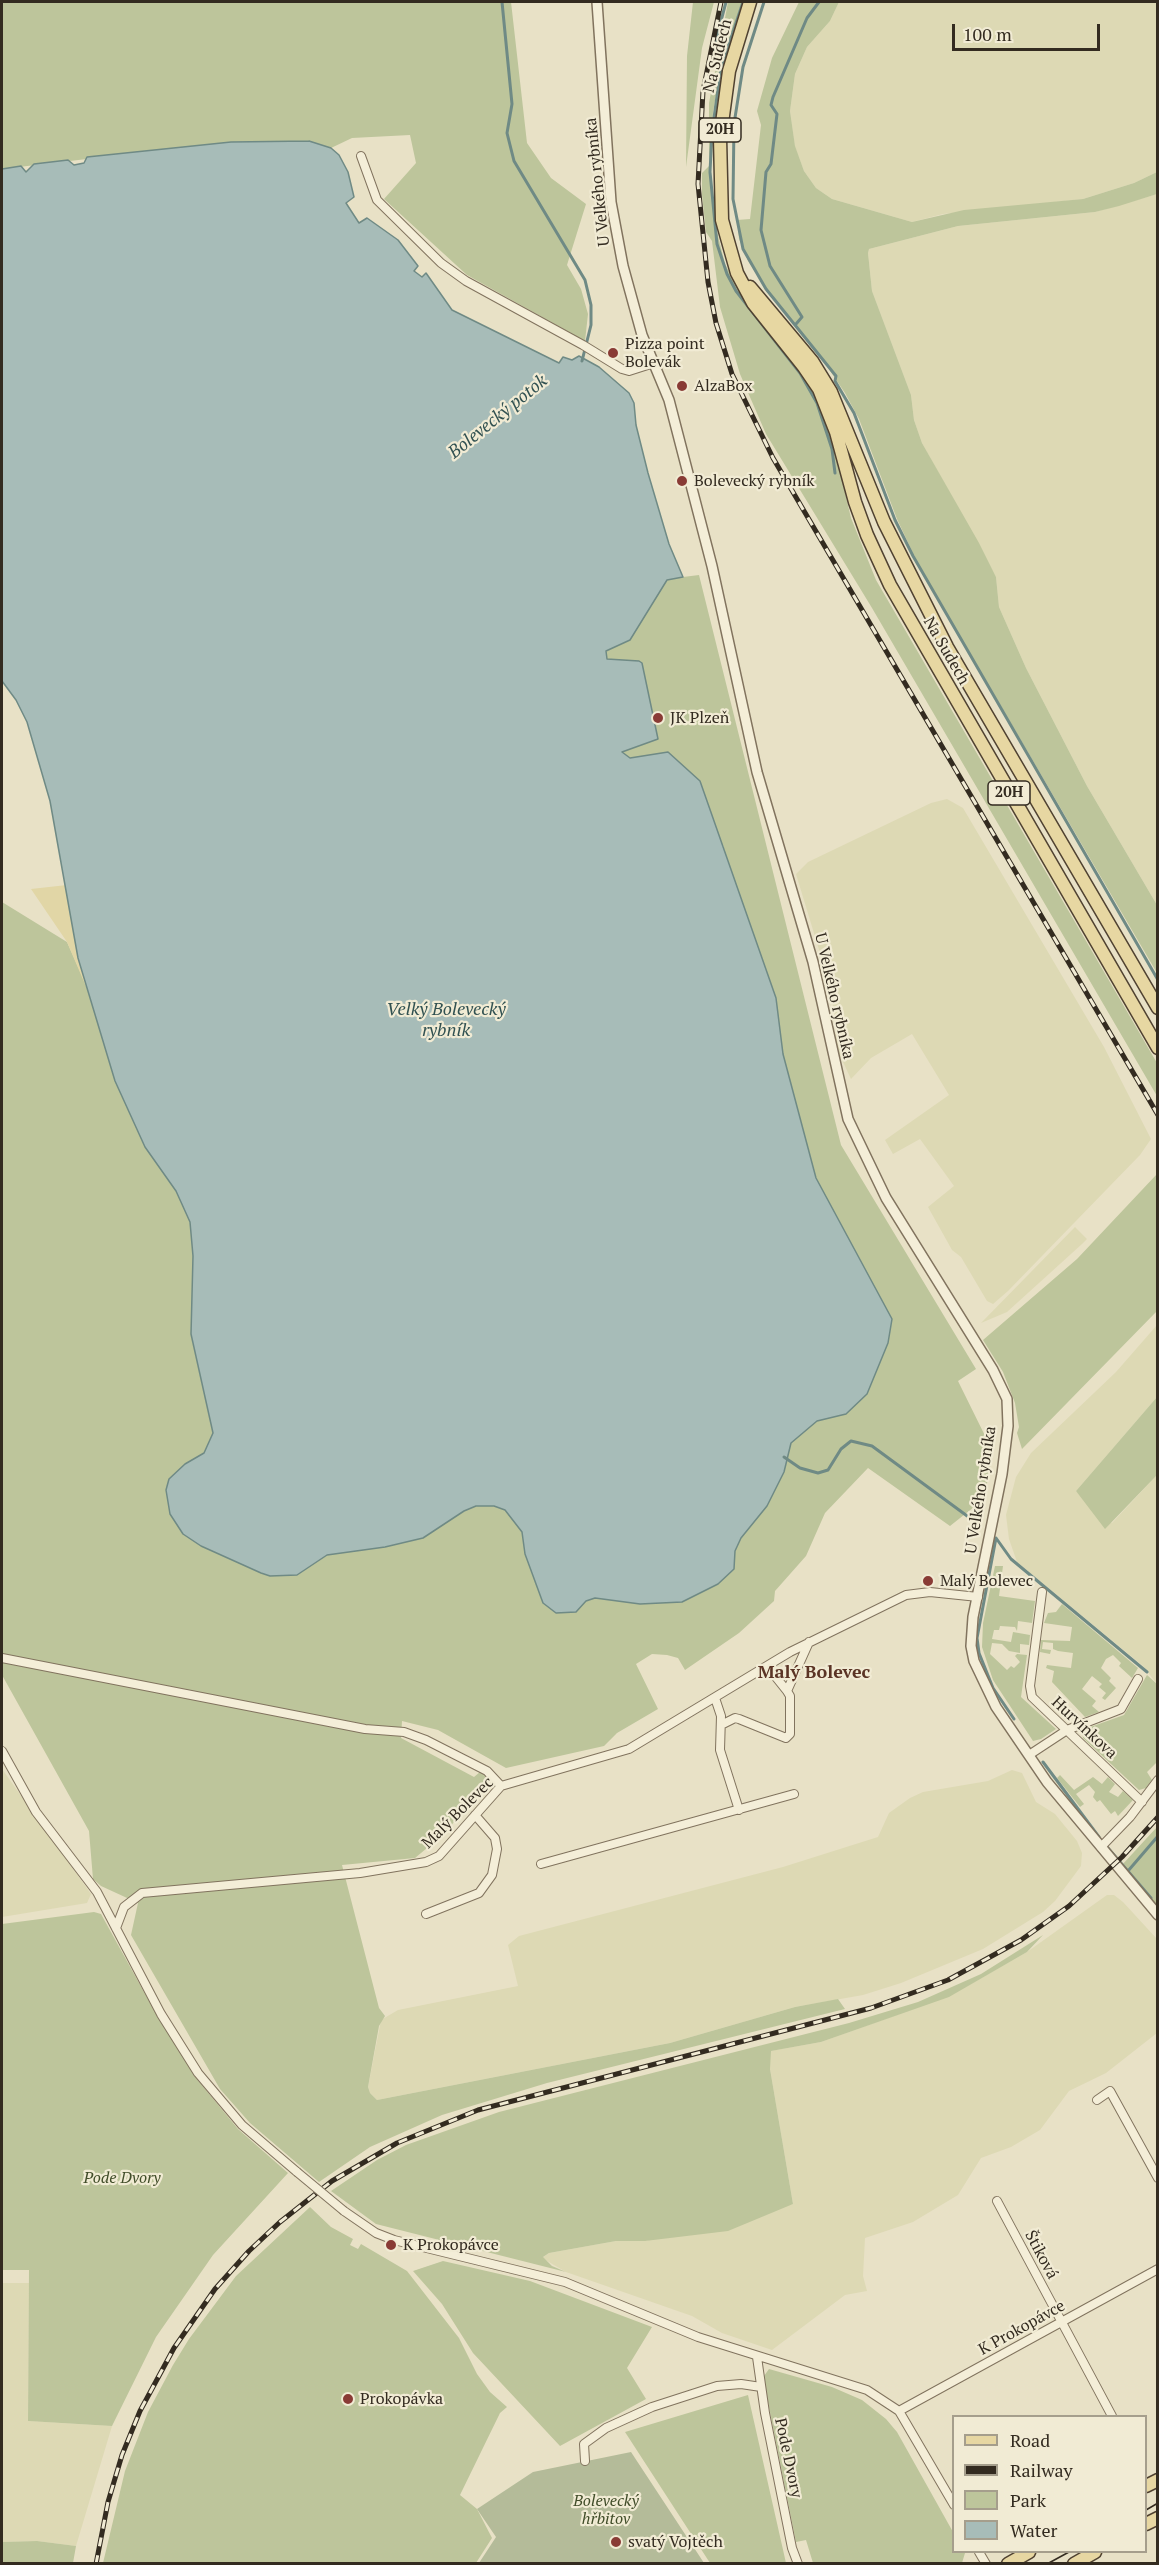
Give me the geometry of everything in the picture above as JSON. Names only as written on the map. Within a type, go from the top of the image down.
[{"type":"main road","name":"Na Sudech","points":[[750,2],[729,71],[720,138],[722,220],[733,261],[753,303],[804,367],[825,402],[867,536],[898,601],[1158,1048]]},
{"type":"main road","name":"Na Sudech","points":[[733,261],[752,290],[812,361],[831,392],[884,522],[942,636],[1158,1008]]},
{"type":"main road","points":[[1008,2564],[1027,2553]]},
{"type":"main road","points":[[1074,2564],[1093,2553]]},
{"type":"street","name":"U Velkého rybníka","points":[[597,2],[614,216],[631,295],[650,364],[669,400],[712,566],[757,772],[813,962],[848,1119],[886,1198],[993,1371],[1007,1399],[1008,1426],[1002,1474],[978,1597],[971,1646],[974,1661],[996,1707],[1029,1755],[1158,1915]]},
{"type":"street","points":[[361,156],[377,200],[441,263],[466,281],[629,371],[650,364]]},
{"type":"street","name":"Malý Bolevec","points":[[116,1928],[124,1906],[142,1893],[360,1873],[426,1862],[439,1856],[501,1786],[629,1749],[809,1642],[906,1595],[930,1592],[978,1597]]},
{"type":"street","name":"Hurvínkova","points":[[1042,1592],[1030,1692],[1032,1697],[1142,1802]]},
{"type":"street","points":[[787,1691],[809,1642]]},
{"type":"street","points":[[2,1658],[365,1729],[404,1732],[426,1740],[488,1771],[501,1786]]},
{"type":"street","points":[[721,1725],[735,1718],[786,1738],[790,1734],[790,1696],[768,1666]]},
{"type":"street","points":[[1029,1755],[1067,1730],[1121,1709],[1138,1679]]},
{"type":"street","points":[[715,1698],[719,1707],[721,1725],[720,1750],[739,1810]]},
{"type":"street","points":[[2,1751],[36,1812],[97,1892],[161,2014],[198,2073],[242,2125],[344,2211],[376,2233],[394,2240],[566,2282],[698,2337],[867,2390],[899,2411],[952,2502]]},
{"type":"street","points":[[1101,1847],[1142,1802],[1158,1780]]},
{"type":"street","points":[[541,1864],[794,1794]]},
{"type":"street","points":[[426,1914],[479,1893],[492,1875],[497,1849],[495,1838],[475,1815]]},
{"type":"street","points":[[1097,2100],[1110,2091],[1158,2178]]},
{"type":"street","name":"Štiková","points":[[997,2201],[1111,2415]]},
{"type":"street","name":"K Prokopávce","points":[[899,2411],[1158,2269]]},
{"type":"street","name":"Pode Dvory","points":[[757,2357],[792,2548],[798,2564]]},
{"type":"street","points":[[585,2461],[584,2444],[606,2428],[652,2407],[717,2386],[741,2384],[761,2387]]},
{"type":"shaded area","points":[[839,2],[1157,2],[1157,172],[1134,183],[1083,199],[943,214],[912,222],[832,199],[816,188],[804,171],[795,147],[790,111],[795,74],[807,47],[830,21]]},
{"type":"shaded area","points":[[1157,194],[1157,905],[1087,786],[1026,668],[999,607],[996,577],[922,443],[914,420],[911,395],[872,291],[868,253],[869,249],[958,226],[1095,212]]},
{"type":"shaded area","points":[[947,799],[963,808],[1104,1047],[1151,1139],[1140,1155],[993,1304],[987,1301],[961,1257],[952,1250],[928,1207],[954,1186],[920,1139],[893,1154],[885,1140],[949,1095],[912,1034],[871,1058],[851,1079],[836,1047],[834,1012],[827,976],[796,874],[808,862],[931,803]]},
{"type":"shaded area","points":[[1075,1227],[1087,1239],[1007,1312],[981,1323]]},
{"type":"shaded area","points":[[1157,1325],[1157,1397],[1076,1491],[1112,1523],[1157,1475],[1157,1684],[1143,1666],[1017,1562],[1009,1539],[1006,1515],[1016,1477],[1031,1453],[1116,1372]]},
{"type":"shaded area","points":[[2,1769],[91,1894],[87,1903],[2,1917]]},
{"type":"shaded area","points":[[1012,1770],[1022,1773],[1036,1802],[1055,1814],[1077,1841],[1082,1853],[1081,1866],[1055,1901],[1043,1912],[983,1949],[901,1983],[863,1995],[795,2007],[670,2043],[377,2100],[370,2093],[368,2087],[381,2020],[398,2010],[518,1986],[508,1945],[519,1936],[783,1867],[878,1837],[889,1813],[910,1798],[923,1792],[988,1781]]},
{"type":"shaded area","points":[[1107,1895],[1114,1895],[1123,1902],[1157,1939],[1157,2033],[1106,2073],[1069,2091],[1040,2130],[1011,2147],[981,2158],[958,2195],[913,2222],[865,2238],[863,2276],[867,2291],[845,2295],[772,2350],[722,2333],[692,2316],[566,2272],[542,2258],[549,2253],[616,2241],[645,2241],[793,2204],[770,2069],[770,2051],[821,2042],[949,1996],[1027,1952]]},
{"type":"shaded area","points":[[2,2283],[29,2283],[28,2421],[112,2426],[76,2546],[37,2541],[2,2542]]},
{"type":"green space","points":[[2,2],[511,2],[527,143],[551,178],[586,204],[567,265],[581,289],[588,314],[585,341],[467,275],[384,199],[416,163],[410,135],[352,138],[331,148],[309,141],[231,142],[2,169]]},
{"type":"green space","points":[[693,2],[714,2],[702,48],[686,167],[687,56]]},
{"type":"green space","points":[[728,2],[742,2],[722,61],[713,112],[709,168],[715,224],[725,264],[746,303],[815,392],[832,438],[851,518],[876,580],[1157,1063],[1157,1096],[872,608],[766,434],[740,374],[720,307],[712,241],[706,232],[702,195],[702,173],[709,166],[709,103]]},
{"type":"green space","points":[[799,2],[839,2],[830,21],[807,47],[795,74],[790,111],[795,146],[804,171],[816,188],[832,199],[912,222],[964,210],[1083,199],[1134,183],[1157,172],[1157,194],[1119,206],[1095,212],[958,226],[869,249],[868,253],[872,291],[911,395],[914,420],[922,443],[996,577],[999,607],[1026,668],[1087,786],[1157,905],[1157,973],[919,566],[897,519],[859,419],[845,393],[814,347],[768,291],[748,261],[739,239],[737,220],[750,219],[761,125],[757,111],[772,58]]},
{"type":"green space","points":[[669,544],[683,577],[699,575],[841,1145],[976,1369],[958,1381],[993,1452],[984,1499],[950,1526],[868,1468],[825,1513],[806,1556],[775,1591],[774,1601],[739,1633],[685,1670],[678,1658],[667,1655],[652,1654],[636,1664],[658,1709],[617,1733],[604,1746],[506,1768],[438,1730],[402,1721],[401,1738],[474,1777],[480,1772],[487,1776],[488,1780],[445,1833],[415,1858],[342,1865],[379,2008],[385,2016],[379,2026],[368,2087],[377,2100],[670,2043],[795,2007],[838,1999],[845,2009],[547,2083],[442,2115],[370,2147],[319,2182],[250,2123],[220,2089],[131,1935],[138,1903],[101,1886],[93,1879],[89,1831],[2,1675],[2,902],[67,942],[185,1207],[214,1194],[191,1335],[213,1433],[208,1445],[725,852],[723,845],[622,865],[552,612]]},
{"type":"green space","points":[[1157,1174],[1157,1311],[1022,1449],[1017,1433],[1019,1427],[1015,1403],[1003,1372],[983,1340],[1077,1259]]},
{"type":"green space","points":[[1157,1397],[1157,1475],[1105,1529],[1076,1491]]},
{"type":"green space","points":[[995,1566],[1003,1566],[999,1596],[1035,1601],[1032,1623],[1018,1621],[1017,1631],[1015,1627],[1000,1626],[999,1630],[994,1630],[992,1639],[1011,1642],[1013,1632],[1030,1635],[1029,1645],[1020,1644],[1020,1653],[1009,1651],[1002,1644],[992,1643],[990,1654],[1007,1670],[1011,1666],[1014,1668],[1020,1662],[1015,1656],[1017,1654],[1027,1655],[1021,1697],[1056,1729],[1041,1739],[1033,1741],[993,1680],[982,1647],[983,1623]]},
{"type":"green space","points":[[1062,1604],[1138,1668],[1132,1678],[1119,1666],[1121,1663],[1113,1655],[1106,1659],[1101,1668],[1111,1678],[1109,1681],[1116,1688],[1105,1700],[1102,1698],[1106,1693],[1099,1687],[1102,1684],[1092,1676],[1082,1689],[1096,1701],[1092,1706],[1099,1712],[1085,1717],[1052,1682],[1054,1671],[1046,1668],[1047,1665],[1071,1668],[1073,1653],[1058,1651],[1053,1649],[1053,1643],[1043,1642],[1042,1649],[1051,1650],[1050,1654],[1040,1652],[1041,1640],[1070,1641],[1072,1627],[1044,1623],[1048,1613],[1056,1612]]},
{"type":"green space","points":[[1147,1675],[1157,1684],[1157,1762],[1147,1772],[1152,1780],[1146,1788],[1139,1790],[1083,1738],[1082,1730],[1124,1715]]},
{"type":"green space","points":[[1060,1775],[1074,1790],[1093,1777],[1102,1784],[1108,1777],[1115,1784],[1109,1792],[1118,1797],[1123,1791],[1133,1800],[1118,1816],[1115,1811],[1111,1814],[1100,1800],[1097,1802],[1093,1797],[1095,1792],[1089,1785],[1076,1794],[1084,1804],[1080,1807],[1057,1778]]},
{"type":"green space","points":[[1157,1827],[1157,1905],[1122,1865]]},
{"type":"green space","name":"Pode Dvory","points":[[94,1912],[101,1914],[155,2012],[196,2078],[238,2129],[288,2173],[213,2255],[156,2337],[112,2426],[28,2421],[29,2270],[2,2270],[2,1924]]},
{"type":"green space","points":[[1043,1935],[1027,1952],[949,1997],[821,2042],[771,2051],[770,2069],[793,2204],[728,2231],[645,2241],[616,2241],[549,2253],[543,2257],[552,2266],[566,2272],[376,2224],[331,2191],[377,2160],[406,2145],[499,2112],[849,2023],[918,2002],[981,1974]]},
{"type":"green space","name":"Prokopávka","points":[[310,2207],[331,2227],[353,2239],[350,2245],[358,2249],[361,2244],[407,2271],[459,2338],[477,2374],[490,2392],[507,2407],[500,2413],[460,2495],[477,2509],[492,2538],[476,2563],[103,2563],[125,2471],[148,2412],[173,2365],[189,2339],[236,2276]]},
{"type":"green space","points":[[443,2261],[530,2281],[652,2327],[627,2368],[646,2399],[560,2446],[473,2353],[442,2304],[413,2271]]},
{"type":"green space","points":[[769,2369],[832,2387],[862,2400],[886,2419],[897,2432],[952,2530],[952,2553],[965,2553],[962,2563],[813,2563],[806,2540],[796,2542],[764,2376]]},
{"type":"green space","points":[[748,2395],[786,2563],[710,2563],[625,2432]]},
{"type":"green space","name":"Bolevecký hřbitov","points":[[631,2452],[704,2563],[479,2563],[496,2537],[477,2509],[533,2472]]},
{"type":"green space","points":[[37,2541],[76,2546],[73,2563],[2,2563],[2,2542]]},
{"type":"sand","points":[[94,882],[90,996],[67,942],[31,889]]},
{"type":"water","name":"Velký Bolevecký rybník","points":[[309,141],[331,148],[339,155],[348,172],[354,197],[346,203],[359,223],[367,218],[398,240],[418,266],[414,271],[422,277],[426,273],[452,310],[559,363],[563,357],[572,360],[579,356],[599,367],[629,393],[634,403],[636,425],[648,473],[669,544],[683,577],[667,580],[630,640],[606,651],[607,659],[642,663],[658,739],[622,752],[630,758],[668,752],[700,781],[776,998],[783,1054],[816,1178],[892,1319],[888,1343],[867,1394],[846,1414],[817,1421],[791,1443],[784,1472],[767,1506],[741,1538],[735,1551],[734,1569],[718,1584],[682,1602],[640,1604],[595,1598],[586,1601],[576,1612],[556,1613],[543,1603],[525,1554],[522,1532],[505,1510],[494,1506],[476,1506],[464,1511],[423,1538],[385,1547],[327,1555],[297,1575],[270,1576],[201,1546],[183,1534],[170,1514],[166,1490],[169,1479],[185,1464],[204,1453],[213,1433],[191,1334],[193,1256],[190,1222],[176,1191],[145,1147],[115,1081],[78,958],[50,801],[27,722],[16,700],[2,681],[2,169],[21,166],[26,172],[34,164],[68,160],[74,165],[84,163],[87,157],[231,142]]},
{"type":"waterway","name":"Bolevecký potok","points":[[502,2],[512,104],[507,133],[514,161],[585,280],[591,305],[591,325],[582,361]]},
{"type":"waterway","points":[[712,55],[726,2]]},
{"type":"waterway","points":[[743,2],[721,68],[712,132],[710,172],[717,244],[727,274],[736,291],[800,373],[817,403],[832,449],[835,473]]},
{"type":"waterway","points":[[764,2],[743,67],[734,124],[733,199],[743,249],[766,289],[836,376],[835,381],[854,413],[895,520],[913,556],[1158,980]]},
{"type":"waterway","points":[[796,324],[802,317],[770,266],[761,230],[766,172],[771,164],[777,114],[771,105],[773,97],[807,18],[819,2]]},
{"type":"waterway","points":[[784,1457],[800,1468],[818,1473],[828,1470],[841,1449],[851,1441],[872,1446],[974,1521]]},
{"type":"waterway","points":[[996,1538],[1011,1559],[1147,1672]]},
{"type":"waterway","points":[[996,1538],[977,1638],[979,1653],[993,1688],[1014,1719]]},
{"type":"waterway","points":[[1043,1762],[1099,1837]]},
{"type":"waterway","points":[[1128,1871],[1158,1836]]},
{"type":"waterway","points":[[1108,1848],[1151,1898]]},
{"type":"tram line","points":[[1147,2509],[1158,2503]]},
{"type":"tram line","points":[[1047,2564],[1067,2553]]},
{"type":"railway","points":[[721,2],[703,91],[698,184],[708,282],[716,323],[732,374],[773,458],[1158,1115]]},
{"type":"railway","points":[[96,2564],[108,2502],[122,2455],[140,2411],[174,2348],[215,2289],[249,2251],[280,2222],[332,2181],[397,2143],[478,2110],[871,2008],[948,1980],[1021,1940],[1069,1906],[1122,1857],[1158,1817]]},
{"type":"place","name":"Pizza point Bolevák","points":[[613,353]]},
{"type":"place","name":"AlzaBox","points":[[682,386]]},
{"type":"place","name":"Bolevecký rybník","points":[[682,481]]},
{"type":"place","name":"JK Plzeň","points":[[658,718]]},
{"type":"place","name":"Malý Bolevec","points":[[928,1581]]},
{"type":"place","name":"K Prokopávce","points":[[391,2245]]},
{"type":"place","name":"Prokopávka","points":[[348,2399]]},
{"type":"place","name":"svatý Vojtěch","points":[[616,2542]]},
{"type":"district","name":"Malý Bolevec","points":[[814,1673]]}]
